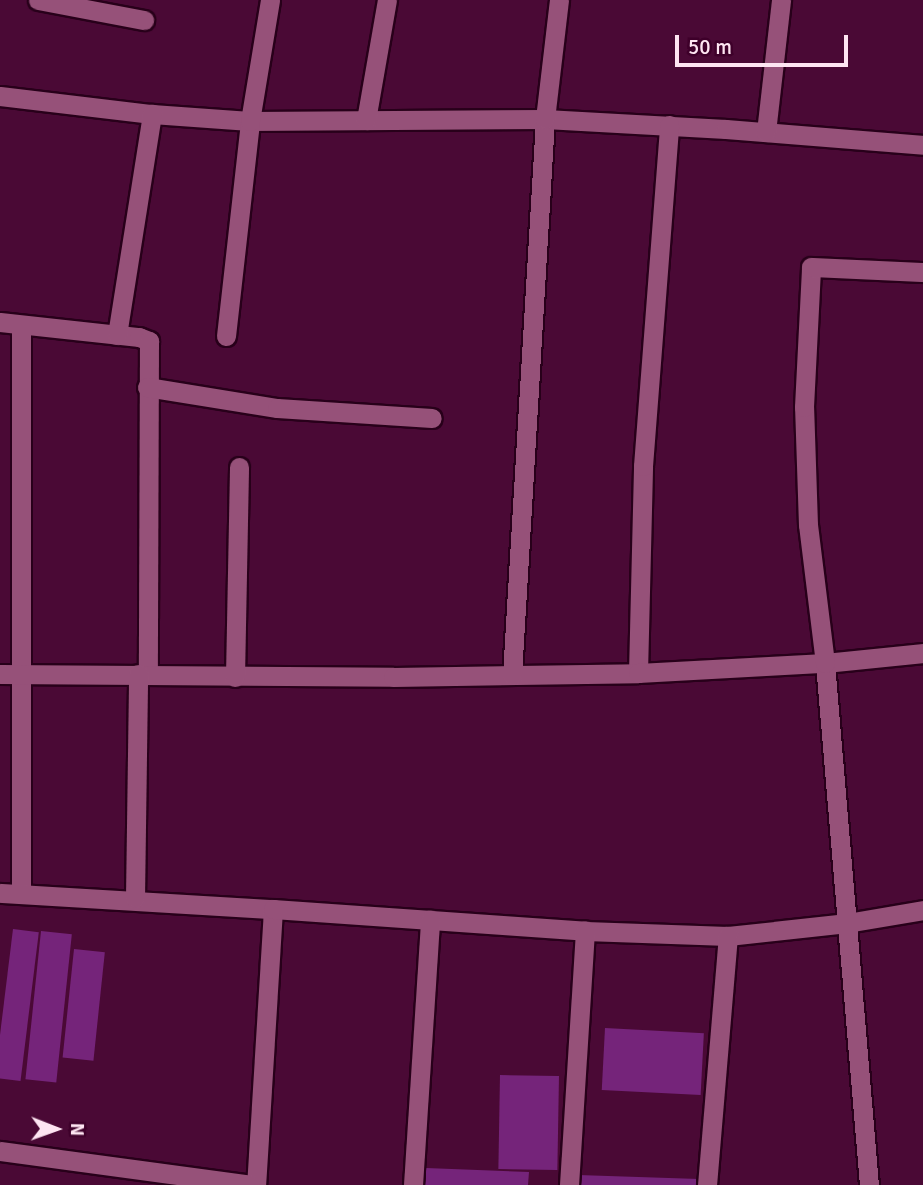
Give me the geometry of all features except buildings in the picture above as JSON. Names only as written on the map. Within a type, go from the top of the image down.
[{"type":"street","points":[[38,0],[144,20]]},
{"type":"street","points":[[226,336],[250,121],[270,0]]},
{"type":"street","points":[[366,120],[387,0]]},
{"type":"street","points":[[512,675],[545,119],[559,0]]},
{"type":"street","points":[[766,132],[781,0]]},
{"type":"street","points":[[0,96],[152,114],[250,121],[545,119],[669,125],[923,145]]},
{"type":"street","points":[[117,335],[152,114]]},
{"type":"street","points":[[638,673],[643,466],[669,125]]},
{"type":"street","points":[[869,1185],[825,663],[807,499],[804,407],[811,267],[923,272]]},
{"type":"street","points":[[0,322],[21,327],[117,335],[149,341],[143,674],[135,898]]},
{"type":"street","points":[[21,327],[21,892]]},
{"type":"street","points":[[147,387],[277,408],[432,418]]},
{"type":"street","points":[[235,677],[239,467]]},
{"type":"street","points":[[0,674],[235,677],[638,673],[825,663],[923,653]]},
{"type":"street","points":[[0,893],[135,898],[585,931],[728,936],[847,923],[923,910]]},
{"type":"street","points":[[256,1185],[273,909]]},
{"type":"street","points":[[413,1185],[430,920]]},
{"type":"street","points":[[569,1185],[585,931]]},
{"type":"street","points":[[707,1185],[728,936]]},
{"type":"street","points":[[0,1151],[250,1185]]}]
